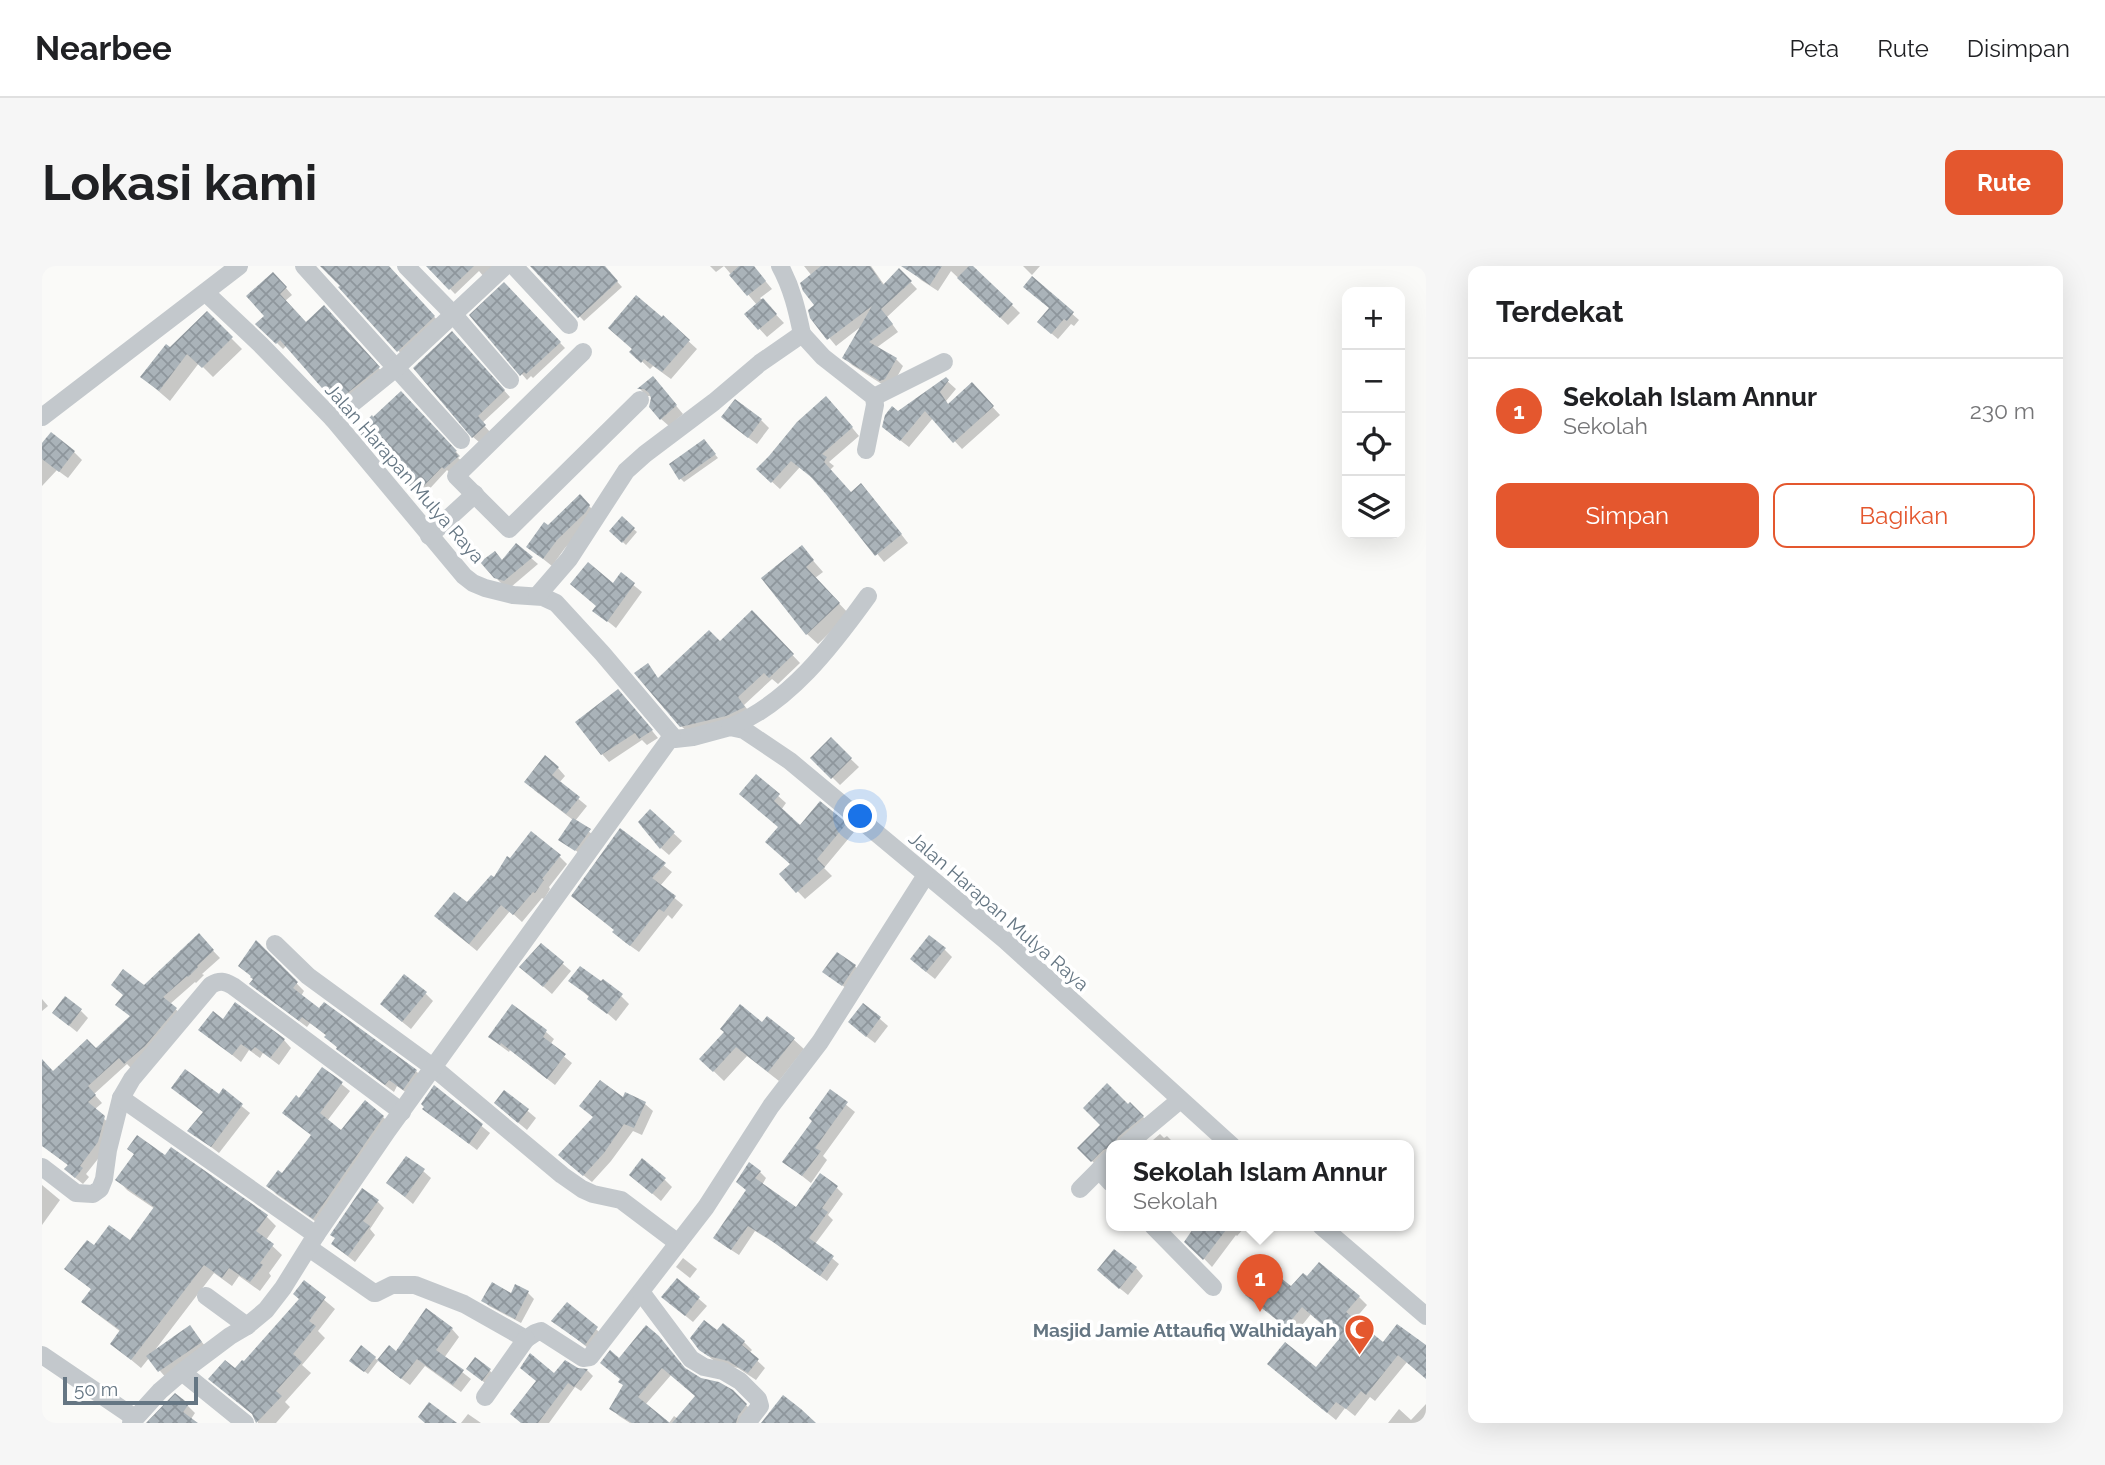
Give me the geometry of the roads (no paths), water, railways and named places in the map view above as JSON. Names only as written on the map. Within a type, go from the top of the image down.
[{"type":"street","points":[[42,417],[239,266]]},
{"type":"street","points":[[304,266],[461,440]]},
{"type":"street","points":[[406,266],[453,314],[510,380]]},
{"type":"street","points":[[333,419],[396,368],[505,266]]},
{"type":"street","points":[[514,266],[569,325]]},
{"type":"street","points":[[780,266],[796,303],[802,334],[823,356],[874,397],[875,405],[866,450]]},
{"type":"street","name":"Jalan Harapan Mulya Raya","points":[[206,293],[261,344],[333,419],[464,576],[473,583],[513,594],[550,598],[577,624],[672,736]]},
{"type":"street","points":[[537,596],[569,559],[626,471],[760,363],[802,334]]},
{"type":"street","points":[[583,352],[456,476],[509,529],[640,401]]},
{"type":"street","points":[[874,397],[944,362]]},
{"type":"street","points":[[429,536],[475,494]]},
{"type":"street","points":[[42,1354],[133,1420],[182,1372],[266,1310],[402,1112],[672,736],[680,739],[730,727],[750,719],[831,648],[868,596]]},
{"type":"street","name":"Jalan Harapan Mulya Raya","points":[[730,727],[744,730],[790,761],[1005,940],[1225,1140]]},
{"type":"street","points":[[485,1397],[526,1339],[535,1333],[541,1331],[587,1359],[713,1196],[771,1106],[820,1042],[926,875]]},
{"type":"street","points":[[275,944],[332,996],[434,1068],[582,1189],[621,1200],[678,1243]]},
{"type":"street","points":[[42,1167],[76,1193],[93,1194],[100,1189],[121,1098],[132,1079],[211,985],[218,981],[233,986],[402,1112]]},
{"type":"street","points":[[121,1098],[313,1241],[373,1293],[393,1285],[415,1285],[464,1304],[526,1339]]},
{"type":"street","points":[[1132,1140],[1180,1100]]},
{"type":"street","points":[[1080,1189],[1106,1172]]},
{"type":"street","points":[[1158,1231],[1213,1287]]},
{"type":"street","points":[[1327,1231],[1426,1316]]},
{"type":"street","points":[[641,1292],[691,1359],[704,1367],[723,1371],[740,1381],[758,1399],[760,1406],[747,1423]]},
{"type":"street","points":[[206,1296],[247,1326]]},
{"type":"street","points":[[182,1372],[245,1423]]},
{"type":"place","name":"Sekolah Islam Annur","points":[[1260,1312]]},
{"type":"place","name":"Masjid Jamie Attaufiq Walhidayah","points":[[1360,1357]]}]
